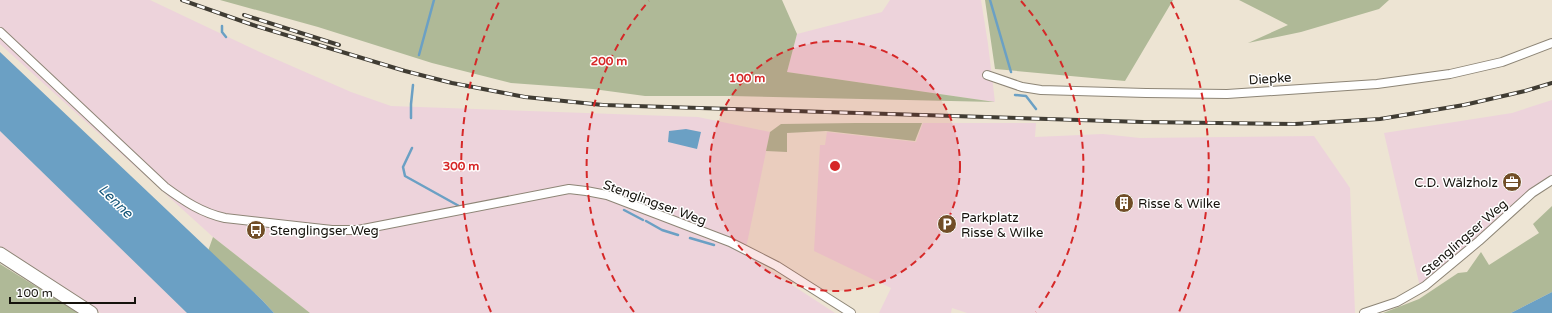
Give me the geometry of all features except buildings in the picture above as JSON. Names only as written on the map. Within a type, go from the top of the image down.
[{"type":"main road","points":[[0,254],[91,313]]},
{"type":"street","name":"Stenglingser Weg","points":[[0,32],[165,187],[195,208],[211,215],[225,218],[332,230],[358,230],[569,189],[586,191],[607,195],[730,242],[777,266],[851,313]]},
{"type":"street","name":"Diepke","points":[[987,76],[1022,88],[1041,90],[1146,94],[1226,94],[1378,84],[1450,74],[1502,62],[1552,43]]},
{"type":"street","name":"Stenglingser Weg","points":[[1364,313],[1397,302],[1426,286],[1532,193],[1552,180]]},
{"type":"shaded area","points":[[0,0],[150,0],[264,54],[351,92],[391,106],[698,117],[770,132],[745,253],[835,313],[310,313],[213,237],[0,44]]},
{"type":"shaded area","points":[[890,0],[981,0],[995,102],[787,72],[797,34],[882,12]]},
{"type":"shaded area","points":[[1552,100],[1552,184],[1504,216],[1420,287],[1384,133],[1512,113]]},
{"type":"shaded area","points":[[923,123],[1036,123],[1035,137],[1103,134],[1140,138],[1314,136],[1350,188],[1355,313],[967,313],[952,308],[951,313],[879,313],[891,288],[814,251],[820,145],[825,145],[827,132],[916,142]]},
{"type":"shaded area","points":[[0,131],[187,313],[101,313],[70,295],[0,247]]},
{"type":"green space","points":[[220,0],[782,0],[797,34],[787,72],[995,102],[732,96],[645,96],[593,89],[511,83],[432,63],[318,27]]},
{"type":"green space","points":[[985,0],[1173,0],[1125,81],[995,69]]},
{"type":"green space","points":[[1239,0],[1389,0],[1379,9],[1301,32],[1248,43],[1288,25]]},
{"type":"green space","points":[[922,123],[915,141],[826,131],[787,133],[787,152],[766,151],[770,132],[781,124]]},
{"type":"green space","points":[[1552,206],[1552,292],[1511,313],[1383,313],[1419,299],[1458,273],[1467,272],[1481,252],[1489,265],[1539,233],[1533,224]]},
{"type":"green space","points":[[213,237],[310,313],[274,313],[262,300],[208,251]]},
{"type":"green space","points":[[0,264],[69,307],[78,313],[0,313]]},
{"type":"water","name":"Lenne","points":[[0,52],[274,313],[187,313],[0,131]]},
{"type":"water","points":[[686,129],[701,132],[697,149],[668,142],[669,131]]},
{"type":"water","points":[[1552,292],[1552,313],[1511,313]]},
{"type":"waterway","points":[[419,55],[434,0]]},
{"type":"waterway","name":"Diepke","points":[[990,0],[1011,72]]},
{"type":"waterway","points":[[222,26],[222,32],[226,37]]},
{"type":"waterway","points":[[411,118],[413,85]]},
{"type":"waterway","name":"Diepke","points":[[1015,95],[1026,96],[1036,109]]},
{"type":"waterway","points":[[412,148],[403,167],[405,176],[459,206]]},
{"type":"waterway","points":[[624,210],[643,220]]},
{"type":"waterway","points":[[646,221],[662,230],[678,235]]},
{"type":"waterway","points":[[690,238],[714,245]]},
{"type":"railway","points":[[182,0],[253,25],[405,71],[452,83],[525,97],[603,105],[1143,122],[1295,124],[1380,119],[1464,105],[1525,91],[1552,83]]},
{"type":"railway","points":[[244,15],[339,45]]},
{"type":"place","name":"C.D. Wälzholz","points":[[1512,182]]},
{"type":"place","name":"Risse & Wilke","points":[[1124,203]]},
{"type":"place","name":"Parkplatz Risse & Wilke","points":[[947,224]]},
{"type":"place","name":"Stenglingser Weg","points":[[256,230]]}]
